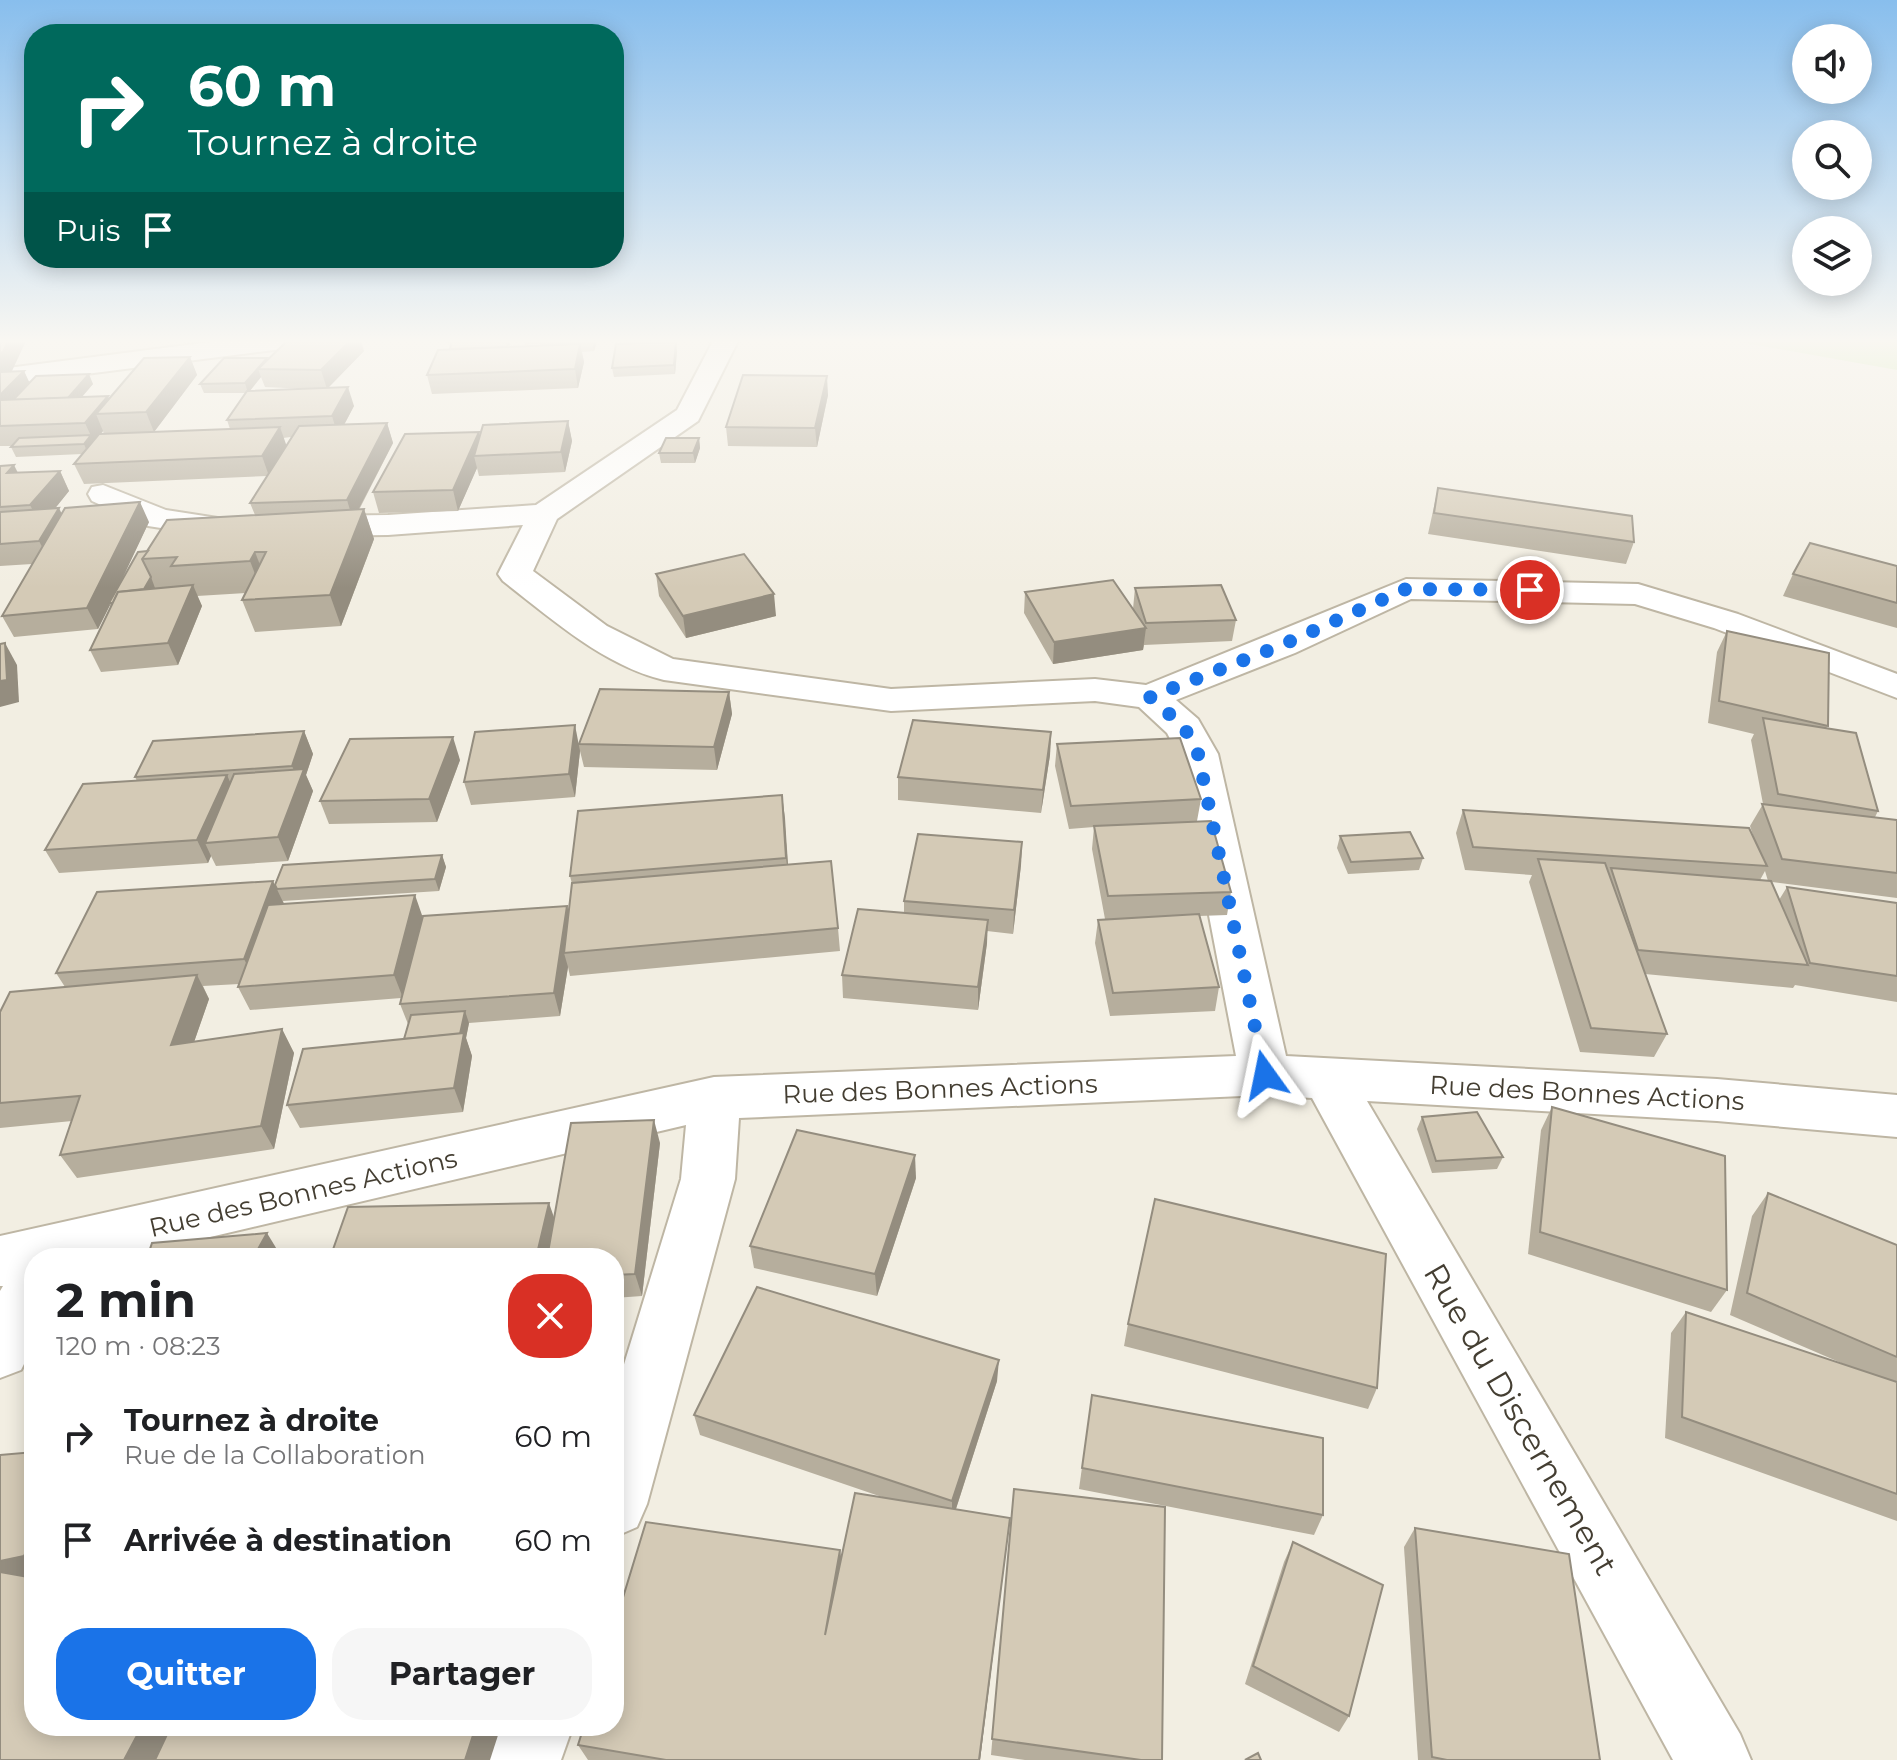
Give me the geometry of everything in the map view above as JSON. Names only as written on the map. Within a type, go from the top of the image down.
[{"type":"street","points":[[676,423],[544,514],[515,574],[594,634],[664,669],[891,700],[1095,690],[1150,697],[1282,645],[1406,589],[1638,594],[1726,621],[1897,687]]},
{"type":"street","points":[[103,494],[159,519],[213,528],[388,525],[544,514]]},
{"type":"street","points":[[1150,697],[1184,727],[1198,754],[1265,1075]]},
{"type":"street","name":"Rue des Bonnes Actions","points":[[100,1248],[714,1098],[1265,1075],[1717,1100],[1897,1116]]},
{"type":"street","name":"Rue du Discernement","points":[[1327,1078],[1714,1760]]},
{"type":"street","points":[[624,1469],[708,1179],[714,1098]]},
{"type":"street","points":[[0,1350],[24,1289]]},
{"type":"street","points":[[524,1760],[532,1736]]},
{"type":"building","points":[[0,423],[81,423],[0,426]]},
{"type":"building","points":[[387,423],[347,500],[250,503],[299,426]]},
{"type":"building","points":[[568,423],[561,452],[474,456],[483,425]]},
{"type":"building","points":[[727,423],[816,423],[815,428],[726,427]]},
{"type":"building","points":[[280,427],[262,456],[74,464],[99,434]]},
{"type":"building","points":[[479,432],[453,490],[373,492],[405,434]]},
{"type":"building","points":[[91,435],[84,444],[11,447],[19,438]]},
{"type":"building","points":[[666,438],[699,438],[693,453],[659,453]]},
{"type":"building","points":[[14,465],[7,473],[60,471],[30,505],[0,507],[0,466]]},
{"type":"building","points":[[1438,488],[1632,516],[1634,542],[1434,513]]},
{"type":"building","points":[[140,502],[87,608],[2,616],[65,508]]},
{"type":"building","points":[[59,508],[39,541],[0,544],[0,512]]},
{"type":"building","points":[[364,509],[330,595],[242,600],[266,552],[255,552],[250,561],[171,566],[177,557],[142,559],[167,520]]},
{"type":"building","points":[[1810,543],[1897,566],[1897,603],[1793,574]]},
{"type":"building","points":[[148,551],[142,559],[151,577],[144,589],[118,592],[113,603],[109,603],[138,552]]},
{"type":"building","points":[[744,554],[774,594],[683,616],[656,574]]},
{"type":"building","points":[[1113,580],[1146,628],[1054,642],[1025,592]]},
{"type":"building","points":[[193,585],[168,643],[90,650],[118,592]]},
{"type":"building","points":[[1221,585],[1236,620],[1146,623],[1135,588]]},
{"type":"building","points":[[1727,631],[1829,653],[1828,726],[1719,701]]},
{"type":"building","points":[[5,643],[7,680],[0,681],[0,644]]},
{"type":"building","points":[[600,689],[729,692],[714,747],[579,744]]},
{"type":"building","points":[[1763,718],[1856,733],[1878,811],[1778,794]]},
{"type":"building","points":[[913,720],[1051,732],[1043,790],[898,777]]},
{"type":"building","points":[[575,725],[569,774],[464,782],[475,732]]},
{"type":"building","points":[[304,731],[292,766],[135,777],[153,741]]},
{"type":"building","points":[[453,737],[429,799],[320,801],[350,739]]},
{"type":"building","points":[[1180,738],[1201,799],[1071,806],[1057,744]]},
{"type":"building","points":[[304,769],[278,837],[205,843],[234,774]]},
{"type":"building","points":[[227,775],[197,840],[45,850],[83,784]]},
{"type":"building","points":[[782,795],[786,858],[570,876],[578,811]]},
{"type":"building","points":[[1762,804],[1897,820],[1897,873],[1782,859]]},
{"type":"building","points":[[1463,810],[1749,828],[1767,866],[1473,847]]},
{"type":"building","points":[[1211,821],[1231,892],[1108,896],[1094,826]]},
{"type":"building","points":[[1410,832],[1423,858],[1351,862],[1340,836]]},
{"type":"building","points":[[918,834],[1022,842],[1014,910],[904,901]]},
{"type":"building","points":[[442,855],[435,879],[277,889],[275,885],[283,865]]},
{"type":"building","points":[[1538,859],[1605,863],[1667,1034],[1591,1028]]},
{"type":"building","points":[[831,861],[838,928],[564,953],[572,883]]},
{"type":"building","points":[[1611,868],[1771,881],[1808,965],[1638,950]]},
{"type":"building","points":[[273,881],[244,959],[56,973],[97,892]]},
{"type":"building","points":[[1787,887],[1897,903],[1897,976],[1810,963]]},
{"type":"building","points":[[415,895],[394,975],[238,987],[268,905]]},
{"type":"building","points":[[567,906],[554,993],[400,1004],[423,916]]},
{"type":"building","points":[[858,909],[988,920],[978,987],[842,975]]},
{"type":"building","points":[[1199,914],[1219,987],[1113,993],[1098,920]]},
{"type":"building","points":[[197,975],[171,1045],[282,1029],[261,1126],[60,1155],[80,1096],[0,1103],[0,1012],[10,992]]},
{"type":"building","points":[[465,1011],[460,1034],[404,1039],[411,1015]]},
{"type":"building","points":[[464,1033],[454,1088],[287,1105],[303,1049]]},
{"type":"building","points":[[1552,1107],[1725,1156],[1727,1290],[1540,1232]]},
{"type":"building","points":[[1477,1112],[1503,1157],[1436,1161],[1422,1117]]},
{"type":"building","points":[[654,1120],[635,1274],[624,1275],[624,1248],[549,1248],[571,1123]]},
{"type":"building","points":[[797,1130],[915,1155],[875,1274],[750,1246]]},
{"type":"building","points":[[1768,1193],[1897,1245],[1897,1357],[1747,1293]]},
{"type":"building","points":[[1155,1199],[1386,1254],[1377,1388],[1128,1324]]},
{"type":"building","points":[[549,1203],[538,1248],[334,1248],[348,1207]]},
{"type":"building","points":[[267,1233],[259,1248],[150,1248],[152,1243]]},
{"type":"building","points":[[757,1287],[999,1360],[952,1501],[694,1415]]},
{"type":"building","points":[[1686,1312],[1897,1382],[1897,1494],[1682,1417]]},
{"type":"building","points":[[1092,1395],[1323,1438],[1323,1515],[1082,1468]]},
{"type":"building","points":[[24,1453],[24,1556],[0,1561],[0,1455]]},
{"type":"building","points":[[1014,1489],[1165,1507],[1162,1760],[1141,1760],[992,1739]]},
{"type":"building","points":[[855,1493],[1010,1518],[979,1760],[666,1760],[578,1745],[581,1736],[624,1736],[624,1594],[646,1522],[840,1550],[825,1635]]},
{"type":"building","points":[[1415,1528],[1569,1554],[1600,1760],[1447,1760],[1432,1757]]},
{"type":"building","points":[[1293,1542],[1383,1585],[1349,1716],[1253,1666]]},
{"type":"building","points":[[0,1572],[24,1576],[24,1736],[137,1736],[124,1760],[0,1760]]},
{"type":"building","points":[[166,1736],[473,1736],[465,1760],[155,1760]]},
{"type":"building","points":[[1258,1753],[1261,1760],[1245,1760]]},
{"type":"route","points":[[1265,1075],[1198,754],[1184,727],[1150,697],[1282,645],[1347,613],[1406,589],[1530,590]]}]
